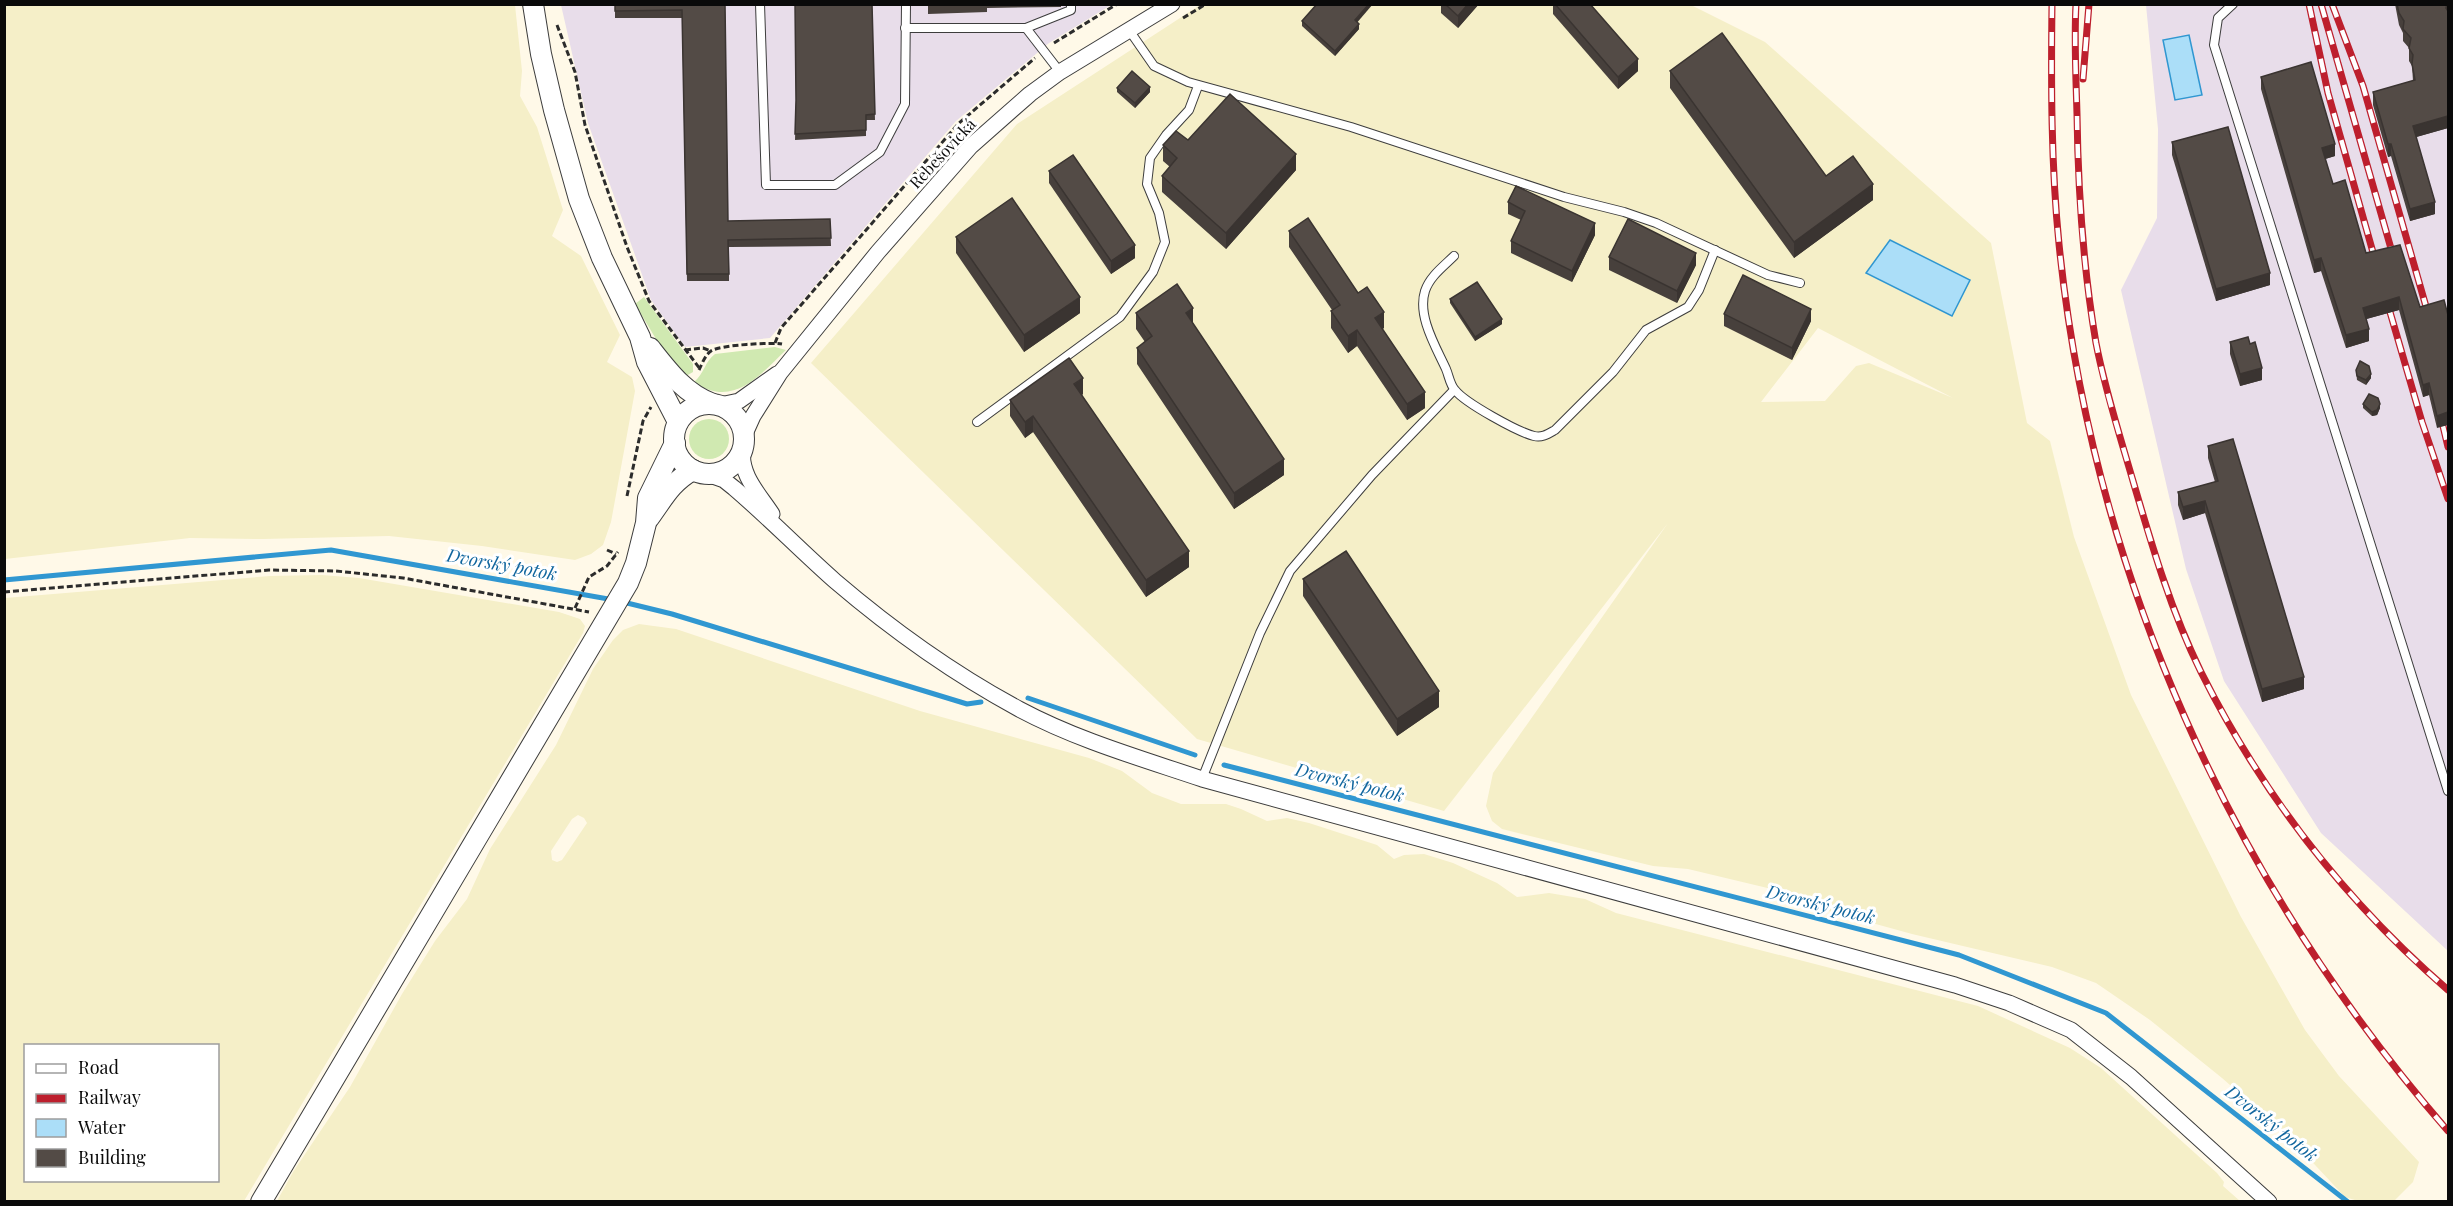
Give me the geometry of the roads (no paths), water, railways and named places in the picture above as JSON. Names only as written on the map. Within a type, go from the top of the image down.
[{"type":"street","points":[[261,1202],[628,583],[636,563],[646,523],[648,498],[675,442],[678,422],[647,362],[640,337],[602,258],[579,200],[556,120],[541,54],[533,4]]},
{"type":"street","name":"Rebešovická","points":[[744,443],[753,416],[780,373],[947,171],[1000,119],[1060,72],[1172,4]]},
{"type":"street","points":[[640,337],[686,389],[702,400],[735,415],[741,425],[744,443],[741,459],[744,471],[784,531]]},
{"type":"street","name":"Rebešovická","points":[[717,405],[739,402],[780,373]]},
{"type":"street","points":[[678,422],[694,407],[717,405]]},
{"type":"street","points":[[675,442],[680,458],[700,472],[724,480],[784,531],[817,565],[864,604],[955,669],[1018,708],[1098,744],[1202,779],[1954,985],[2010,1003],[2071,1030],[2131,1077],[2269,1202]]},
{"type":"street","points":[[646,523],[673,484],[700,472],[716,473],[730,467],[739,458],[744,443]]},
{"type":"lane","points":[[760,4],[766,185],[836,185],[880,152],[905,104],[906,4]]},
{"type":"lane","points":[[905,28],[1026,28],[1071,10],[1071,4]]},
{"type":"lane","points":[[2233,4],[2218,18],[2214,45],[2448,790]]},
{"type":"lane","points":[[1026,28],[1060,72]]},
{"type":"lane","points":[[1129,30],[1154,66],[1198,86],[1352,127],[1564,197],[1624,212],[1656,223],[1768,275],[1800,283]]},
{"type":"lane","points":[[977,422],[1120,317],[1153,272],[1165,242],[1159,213],[1147,184],[1150,158],[1166,135],[1189,111],[1198,86]]},
{"type":"lane","points":[[1454,256],[1431,279],[1425,291],[1423,306],[1431,334],[1454,390],[1515,429],[1536,437],[1547,436],[1613,372],[1646,330],[1688,307],[1699,290],[1715,250]]},
{"type":"lane","points":[[1202,779],[1260,633],[1290,571],[1372,475],[1454,390]]},
{"type":"water","points":[[2189,35],[2202,95],[2175,100],[2163,40]]},
{"type":"water","points":[[1890,240],[1970,280],[1952,316],[1866,273]]},
{"type":"waterway","name":"Dvorský potok","points":[[4,580],[331,550],[614,600]]},
{"type":"waterway","name":"Dvorský potok","points":[[623,602],[672,614],[967,704],[981,702]]},
{"type":"waterway","name":"Dvorský potok","points":[[1028,698],[1195,755]]},
{"type":"waterway","name":"Dvorský potok","points":[[1224,765],[1959,955],[2106,1013],[2348,1202]]},
{"type":"railway","points":[[2052,4],[2054,184],[2059,244],[2076,366],[2103,486],[2140,603],[2185,718],[2239,828],[2301,934],[2371,1035],[2448,1131]]},
{"type":"railway","points":[[2076,4],[2075,59],[2080,200],[2096,343],[2118,430],[2171,602],[2190,649],[2225,717],[2279,803],[2341,883],[2375,920],[2448,990]]},
{"type":"railway","points":[[2083,79],[2089,4]]},
{"type":"railway","points":[[2309,4],[2328,93],[2376,263]]},
{"type":"railway","points":[[2321,4],[2394,259]]},
{"type":"railway","points":[[2332,4],[2363,86],[2429,317]]},
{"type":"railway","points":[[2390,312],[2422,422],[2448,499]]},
{"type":"railway","points":[[2443,426],[2448,447]]}]
